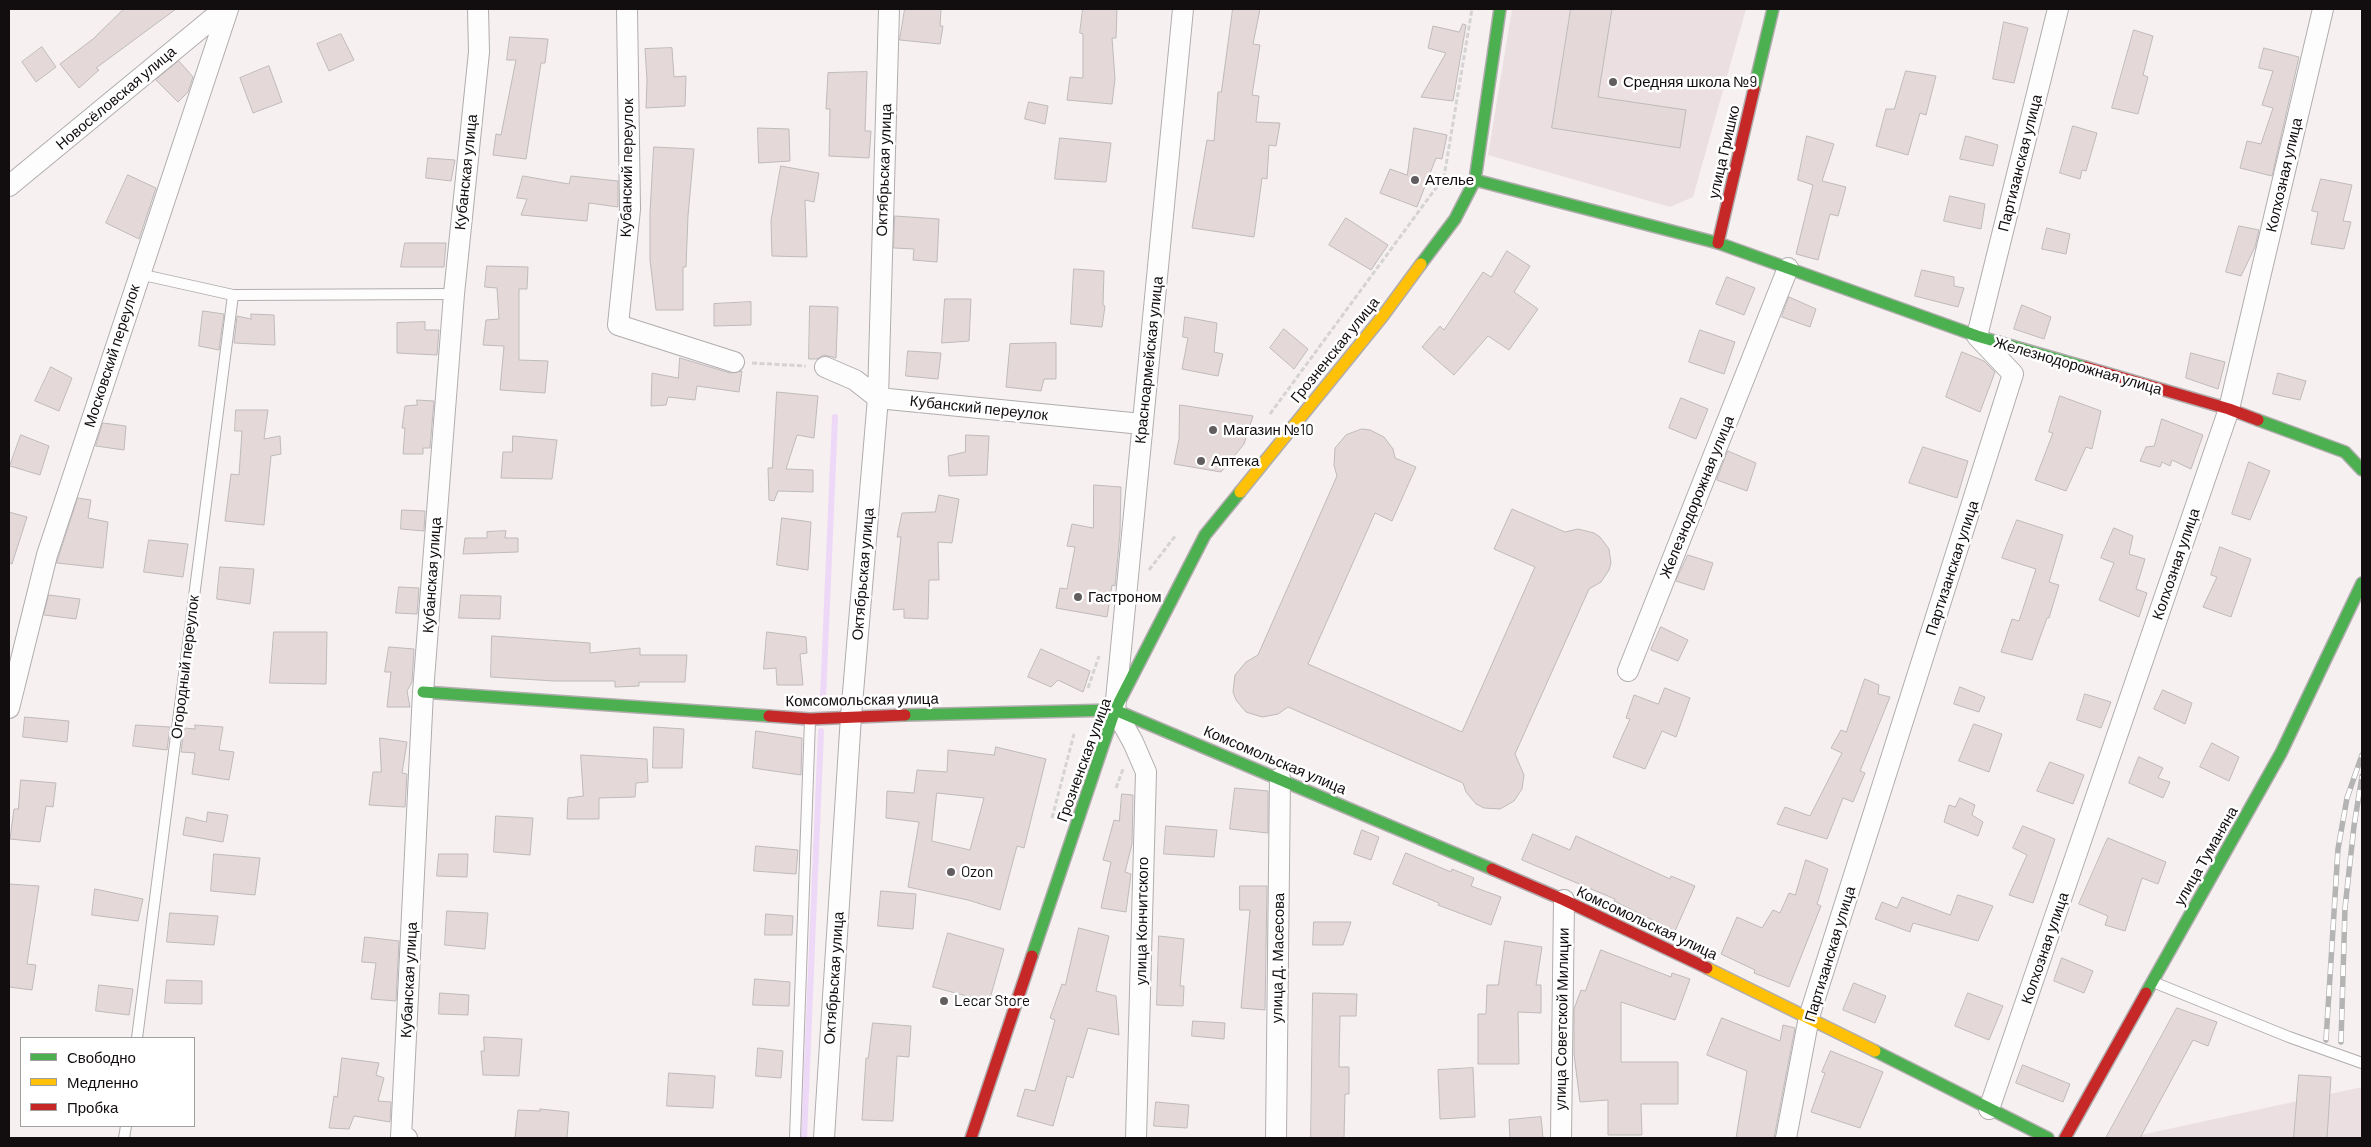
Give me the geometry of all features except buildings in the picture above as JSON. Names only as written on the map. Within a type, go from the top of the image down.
[{"type":"street","name":"Новосёловская улица","points":[[9,186],[224,9]]},
{"type":"street","name":"Московский переулок","points":[[9,708],[47,555],[228,9]]},
{"type":"street","name":"Кубанская улица","points":[[407,1138],[401,1137],[423,692],[454,294],[479,52],[478,9]]},
{"type":"street","name":"Кубанский переулок","points":[[627,9],[630,209],[618,325],[734,362]]},
{"type":"street","name":"Октябрьская улица","points":[[824,1138],[851,716],[878,398],[889,9]]},
{"type":"street","name":"Красноармейская улица","points":[[1115,710],[1183,9]]},
{"type":"street","name":"Грозненская улица","points":[[971,1138],[1115,710],[1205,535],[1382,317],[1455,219],[1475,180],[1500,9]]},
{"type":"street","name":"улица Гришко","points":[[1718,243],[1773,9]]},
{"type":"street","name":"Партизанская улица","points":[[1786,1138],[1809,1017],[2014,374],[1977,336],[2058,9]]},
{"type":"street","name":"Колхозная улица","points":[[1989,1109],[2229,409],[2323,9]]},
{"type":"street","name":"Железнодорожная улица","points":[[1475,180],[1718,243],[1977,336],[2229,409],[2346,452],[2362,470]]},
{"type":"street","name":"Железнодорожная улица","points":[[1628,671],[1788,268]]},
{"type":"street","points":[[825,367],[855,380],[878,398]]},
{"type":"street","name":"Кубанский переулок","points":[[878,398],[1142,424]]},
{"type":"street","name":"улица Туманяна","points":[[2065,1138],[2281,753],[2362,583]]},
{"type":"street","name":"Комсомольская улица","points":[[423,692],[810,719],[851,716],[1115,710],[1280,778],[1564,900],[1809,1017],[2048,1138]]},
{"type":"street","name":"улица Кончитского","points":[[1115,710],[1133,742],[1146,772],[1136,1138]]},
{"type":"street","name":"улица Д. Масесова","points":[[1276,1138],[1280,778]]},
{"type":"street","name":"улица Советской Милиции","points":[[1561,1138],[1564,900]]},
{"type":"lane","points":[[140,274],[233,295],[454,294]]},
{"type":"lane","name":"Огородный переулок","points":[[137,1037],[233,295]]},
{"type":"lane","points":[[795,1138],[810,719]]},
{"type":"lane","points":[[2152,981],[2289,1037],[2362,1063]]},
{"type":"path","points":[[1268,416],[1444,176],[1472,9]]},
{"type":"path","points":[[734,362],[825,367]]},
{"type":"path","points":[[1126,599],[1179,532]]},
{"type":"shaded area","name":"Средняя школа №9","points":[[1512,9],[1746,9],[1693,197],[1670,207],[1488,155]]},
{"type":"shaded area","points":[[2362,1087],[2362,1138],[2127,1138]]},
{"type":"waterway","points":[[823,697],[835,417]]},
{"type":"waterway","points":[[804,1138],[821,731]]},
{"type":"railway","points":[[2326,1040],[2338,849],[2347,798],[2362,755]]},
{"type":"railway","points":[[2341,1042],[2345,908],[2354,826],[2362,776]]},
{"type":"traffic: fast","points":[[1421,264],[1455,219],[1475,180],[1500,9]]},
{"type":"traffic: fast","points":[[1754,89],[1773,9]]},
{"type":"traffic: fast","points":[[1475,180],[1718,243],[1977,336],[2085,367]]},
{"type":"traffic: fast","points":[[2258,420],[2345,452],[2362,470]]},
{"type":"traffic: fast","points":[[1032,956],[1115,710],[1205,535],[1240,492]]},
{"type":"traffic: fast","points":[[2146,993],[2281,753],[2362,583]]},
{"type":"traffic: fast","points":[[423,692],[769,716]]},
{"type":"traffic: fast","points":[[905,715],[1115,710],[1492,869]]},
{"type":"traffic: fast","points":[[1875,1051],[2048,1138]]},
{"type":"traffic: slow","points":[[1240,492],[1382,317],[1421,264]]},
{"type":"traffic: slow","points":[[1707,968],[1875,1051]]},
{"type":"traffic: jam","points":[[1718,243],[1754,89]]},
{"type":"traffic: jam","points":[[2085,367],[2229,409],[2258,420]]},
{"type":"traffic: jam","points":[[769,716],[810,719],[905,715]]},
{"type":"traffic: jam","points":[[1492,869],[1564,900],[1707,968]]},
{"type":"traffic: jam","points":[[971,1138],[1032,956]]},
{"type":"traffic: jam","points":[[2065,1138],[2146,993]]},
{"type":"place","name":"Средняя школа №9","points":[[1613,82]]},
{"type":"place","name":"Ателье","points":[[1415,180]]},
{"type":"place","name":"Магазин №10","points":[[1213,430]]},
{"type":"place","name":"Аптека","points":[[1201,461]]},
{"type":"place","name":"Гастроном","points":[[1078,597]]},
{"type":"place","name":"Ozon","points":[[951,872]]},
{"type":"place","name":"Lecar Store","points":[[944,1001]]}]
